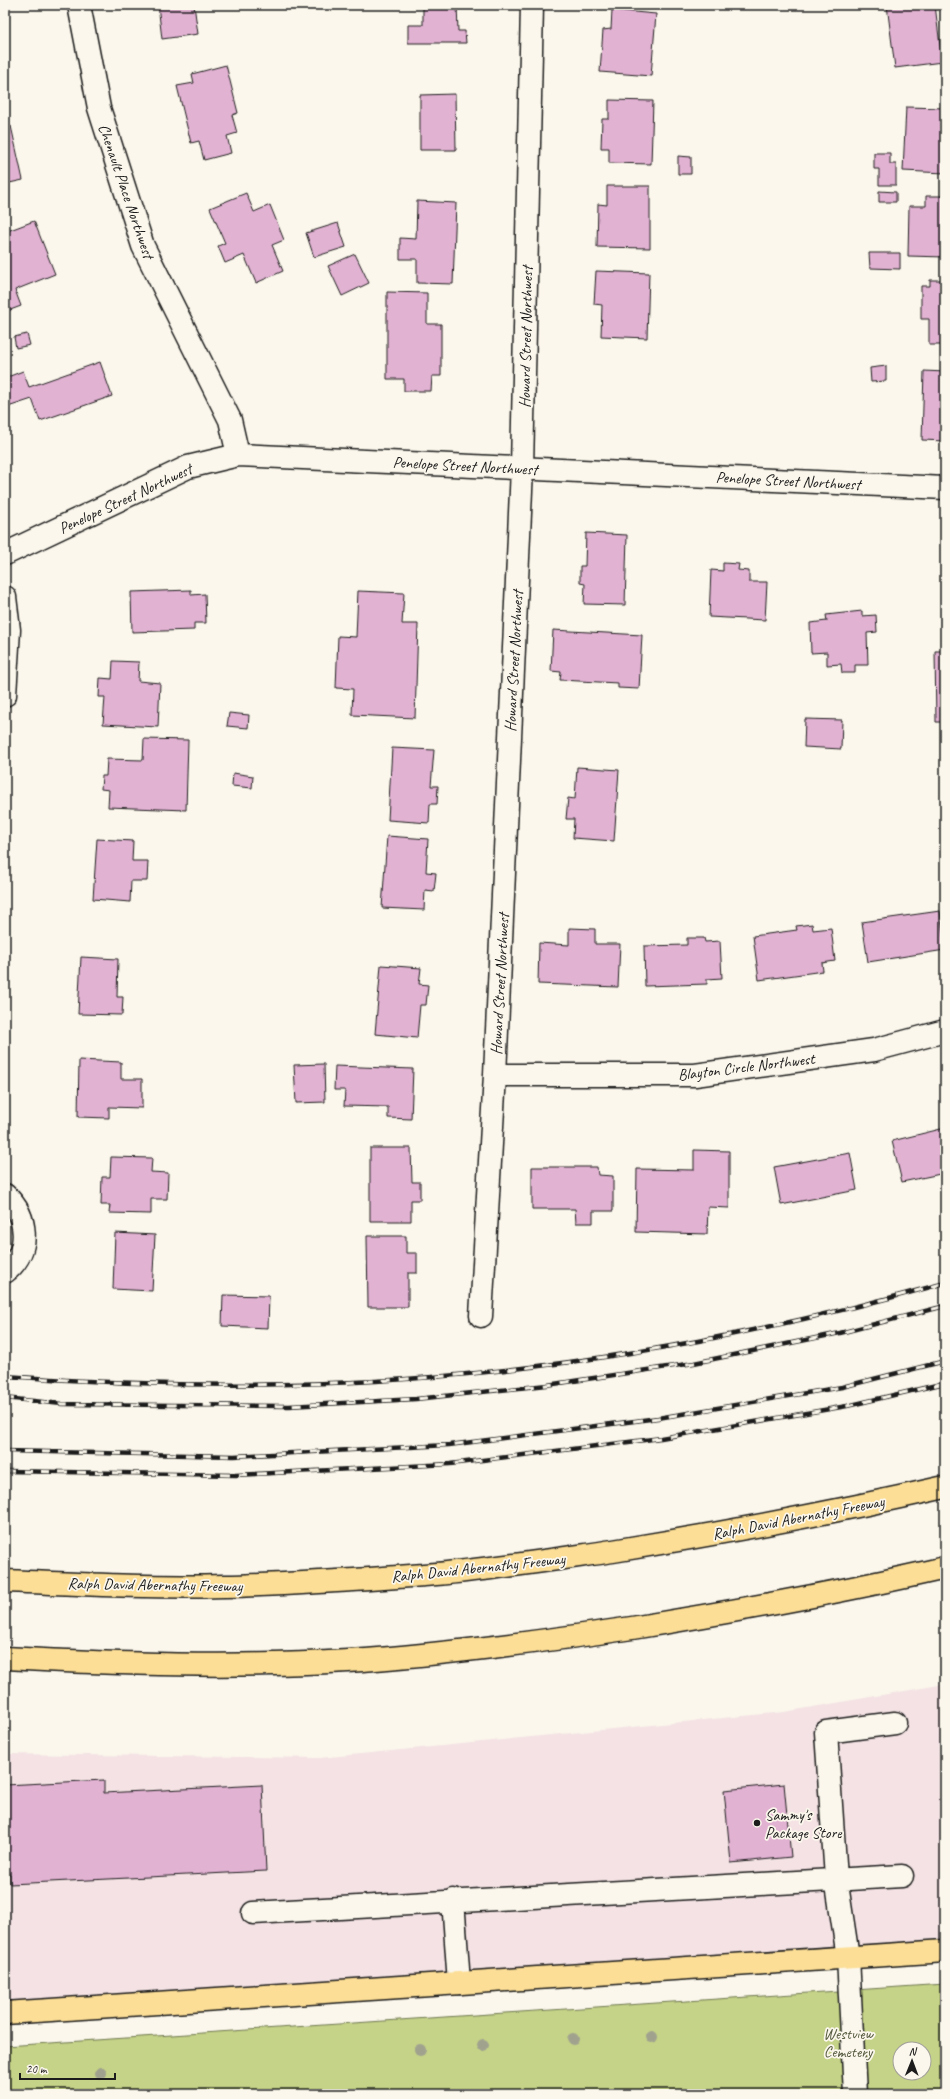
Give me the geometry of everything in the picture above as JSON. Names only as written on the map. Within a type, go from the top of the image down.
[{"type":"main road","name":"Ralph David Abernathy Freeway","points":[[5,1581],[134,1586],[223,1586],[309,1583],[426,1575],[542,1562],[655,1544],[762,1525],[945,1487]]},
{"type":"main road","points":[[5,1658],[102,1663],[225,1664],[347,1661],[456,1651],[560,1639],[731,1612],[945,1568]]},
{"type":"main road","points":[[5,2013],[945,1951]]},
{"type":"street","name":"Chenault Place Northwest","points":[[79,5],[99,108],[143,246],[230,420],[238,455]]},
{"type":"street","name":"Howard Street Northwest","points":[[481,1316],[495,1074],[522,468],[532,5]]},
{"type":"street","name":"Penelope Street Northwest","points":[[5,554],[188,467],[238,455],[945,488]]},
{"type":"street","points":[[5,597],[10,630],[5,695]]},
{"type":"street","name":"Blayton Circle Northwest","points":[[495,1074],[695,1075],[874,1050],[945,1031]]},
{"type":"street","points":[[5,1195],[20,1212],[24,1237],[20,1254],[5,1272]]},
{"type":"street","points":[[855,2094],[848,1957],[836,1878],[826,1732],[895,1723]]},
{"type":"street","points":[[253,1913],[836,1878],[902,1876]]},
{"type":"street","points":[[453,1900],[459,1983]]},
{"type":"shaded area","points":[[945,1684],[945,1954],[5,2004],[5,1754],[320,1758],[784,1712]]},
{"type":"green space","name":"Westview Cemetery","points":[[945,1984],[945,2094],[5,2094],[5,2046]]},
{"type":"building","points":[[158,5],[194,5],[198,34],[162,39]]},
{"type":"building","points":[[423,5],[457,5],[458,31],[465,31],[466,43],[408,43],[408,25],[423,25]]},
{"type":"building","points":[[887,5],[935,5],[942,62],[895,68]]},
{"type":"building","points":[[612,10],[656,14],[651,76],[600,72],[603,30],[611,29]]},
{"type":"building","points":[[226,65],[238,113],[232,115],[237,133],[227,136],[231,153],[204,160],[199,141],[191,143],[177,86],[194,83],[192,74]]},
{"type":"building","points":[[455,94],[456,150],[420,150],[420,95]]},
{"type":"building","points":[[609,100],[653,101],[651,164],[609,163],[609,148],[601,148],[602,119],[609,119]]},
{"type":"building","points":[[906,107],[945,108],[945,173],[903,171]]},
{"type":"building","points":[[11,126],[23,180],[5,184],[5,128]]},
{"type":"building","points":[[874,153],[890,153],[890,164],[896,164],[896,185],[879,185],[879,169],[874,169]]},
{"type":"building","points":[[678,156],[691,157],[691,174],[678,174]]},
{"type":"building","points":[[607,186],[650,186],[650,248],[597,247],[598,204],[607,205]]},
{"type":"building","points":[[879,191],[896,192],[896,202],[879,202]]},
{"type":"building","points":[[246,193],[254,212],[270,205],[284,240],[272,245],[283,271],[256,283],[244,255],[225,263],[218,246],[225,243],[210,208]]},
{"type":"building","points":[[926,196],[945,196],[945,257],[908,256],[909,206],[926,206]]},
{"type":"building","points":[[417,201],[456,203],[453,284],[417,283],[417,259],[400,259],[400,238],[416,239]]},
{"type":"building","points":[[34,221],[55,274],[15,290],[21,306],[5,312],[5,232]]},
{"type":"building","points":[[338,223],[346,247],[314,257],[306,233]]},
{"type":"building","points":[[869,253],[900,253],[900,269],[870,268]]},
{"type":"building","points":[[355,254],[369,283],[342,296],[328,266]]},
{"type":"building","points":[[596,271],[649,273],[647,338],[601,336],[602,305],[594,304]]},
{"type":"building","points":[[930,280],[945,280],[945,345],[929,345],[929,319],[921,319],[921,286],[930,286]]},
{"type":"building","points":[[387,292],[427,293],[427,324],[441,324],[441,376],[432,376],[431,391],[404,391],[404,379],[387,379]]},
{"type":"building","points":[[27,334],[30,345],[16,348],[14,337]]},
{"type":"building","points":[[100,362],[112,396],[40,421],[32,399],[5,408],[5,378],[23,371],[29,387]]},
{"type":"building","points":[[886,366],[886,381],[871,382],[870,368]]},
{"type":"building","points":[[924,371],[945,372],[945,441],[922,440]]},
{"type":"building","points":[[586,533],[627,535],[625,605],[584,604],[585,584],[580,583],[580,566],[585,566]]},
{"type":"building","points":[[723,563],[739,564],[738,570],[749,571],[749,582],[767,582],[765,620],[709,617],[711,570],[723,571]]},
{"type":"building","points":[[191,590],[191,595],[205,594],[206,623],[194,623],[194,630],[132,632],[131,592]]},
{"type":"building","points":[[358,591],[404,593],[402,624],[418,624],[415,718],[352,715],[353,689],[336,688],[338,636],[356,637]]},
{"type":"building","points":[[862,611],[862,616],[876,615],[877,632],[867,633],[868,665],[855,665],[855,673],[842,673],[841,664],[827,665],[827,652],[811,653],[810,623],[827,621],[826,615]]},
{"type":"building","points":[[553,630],[642,635],[639,689],[618,688],[618,683],[560,680],[561,672],[551,671]]},
{"type":"building","points":[[935,651],[945,651],[945,722],[936,722]]},
{"type":"building","points":[[113,661],[139,662],[138,681],[160,683],[158,727],[103,724],[105,697],[99,697],[100,678],[112,679]]},
{"type":"building","points":[[229,713],[249,715],[248,728],[227,726]]},
{"type":"building","points":[[805,719],[842,720],[841,749],[804,747]]},
{"type":"building","points":[[144,739],[188,740],[186,810],[108,807],[109,790],[101,789],[102,776],[106,776],[107,759],[143,760]]},
{"type":"building","points":[[392,748],[434,750],[431,786],[438,786],[437,804],[430,804],[429,823],[388,820]]},
{"type":"building","points":[[577,767],[619,770],[614,841],[573,838],[574,819],[566,819],[568,798],[575,799]]},
{"type":"building","points":[[233,773],[253,776],[252,788],[232,786]]},
{"type":"building","points":[[387,836],[428,839],[426,872],[436,873],[434,891],[425,890],[424,910],[382,908]]},
{"type":"building","points":[[97,839],[133,841],[132,861],[148,861],[147,881],[131,881],[130,902],[93,899]]},
{"type":"building","points":[[940,911],[945,950],[868,962],[862,922]]},
{"type":"building","points":[[812,924],[813,930],[831,928],[835,961],[822,963],[823,971],[759,980],[753,936],[797,930],[796,926]]},
{"type":"building","points":[[569,928],[595,929],[595,944],[620,944],[618,987],[538,984],[539,943],[569,945]]},
{"type":"building","points":[[687,938],[704,938],[705,942],[720,941],[722,978],[707,979],[707,984],[645,986],[644,946],[687,945]]},
{"type":"building","points":[[81,957],[118,959],[117,997],[123,997],[122,1015],[78,1014]]},
{"type":"building","points":[[381,965],[421,968],[419,984],[428,985],[426,1005],[420,1005],[417,1038],[375,1034]]},
{"type":"building","points":[[79,1060],[121,1062],[121,1079],[142,1079],[142,1108],[109,1107],[109,1118],[78,1117]]},
{"type":"building","points":[[324,1064],[325,1102],[296,1103],[294,1065]]},
{"type":"building","points":[[335,1066],[413,1069],[411,1119],[388,1118],[388,1107],[344,1106],[345,1090],[334,1090]]},
{"type":"building","points":[[945,1128],[945,1173],[902,1182],[892,1141]]},
{"type":"building","points":[[370,1148],[411,1148],[412,1182],[420,1182],[420,1200],[411,1200],[411,1221],[370,1221]]},
{"type":"building","points":[[694,1150],[729,1151],[729,1208],[708,1207],[707,1234],[636,1232],[637,1169],[694,1170]]},
{"type":"building","points":[[850,1153],[857,1190],[781,1205],[774,1167]]},
{"type":"building","points":[[111,1157],[152,1158],[151,1172],[168,1173],[167,1199],[151,1199],[151,1214],[109,1213],[110,1205],[101,1205],[102,1177],[110,1177]]},
{"type":"building","points":[[532,1167],[597,1167],[598,1175],[613,1176],[613,1211],[593,1211],[593,1223],[576,1223],[575,1209],[532,1209]]},
{"type":"building","points":[[115,1233],[155,1235],[152,1291],[113,1289]]},
{"type":"building","points":[[367,1236],[406,1236],[406,1253],[417,1253],[417,1273],[408,1273],[408,1307],[368,1307]]},
{"type":"building","points":[[223,1295],[269,1296],[268,1328],[222,1326]]},
{"type":"building","points":[[104,1780],[104,1793],[262,1785],[266,1871],[10,1884],[10,1874],[5,1874],[5,1785]]},
{"type":"building","name":"Sammy's Package Store","points":[[784,1784],[791,1857],[731,1863],[724,1790]]},
{"type":"railway","points":[[5,1376],[128,1383],[251,1385],[374,1381],[496,1371],[666,1347],[778,1325],[945,1283]]},
{"type":"railway","points":[[5,1398],[62,1404],[289,1406],[416,1399],[547,1385],[694,1363],[840,1333],[945,1306]]},
{"type":"railway","points":[[5,1451],[234,1456],[449,1445],[658,1418],[842,1387],[945,1361]]},
{"type":"railway","points":[[5,1471],[236,1475],[450,1464],[661,1438],[847,1406],[945,1383]]},
{"type":"place","name":"Sammy's Package Store","points":[[757,1823]]}]
